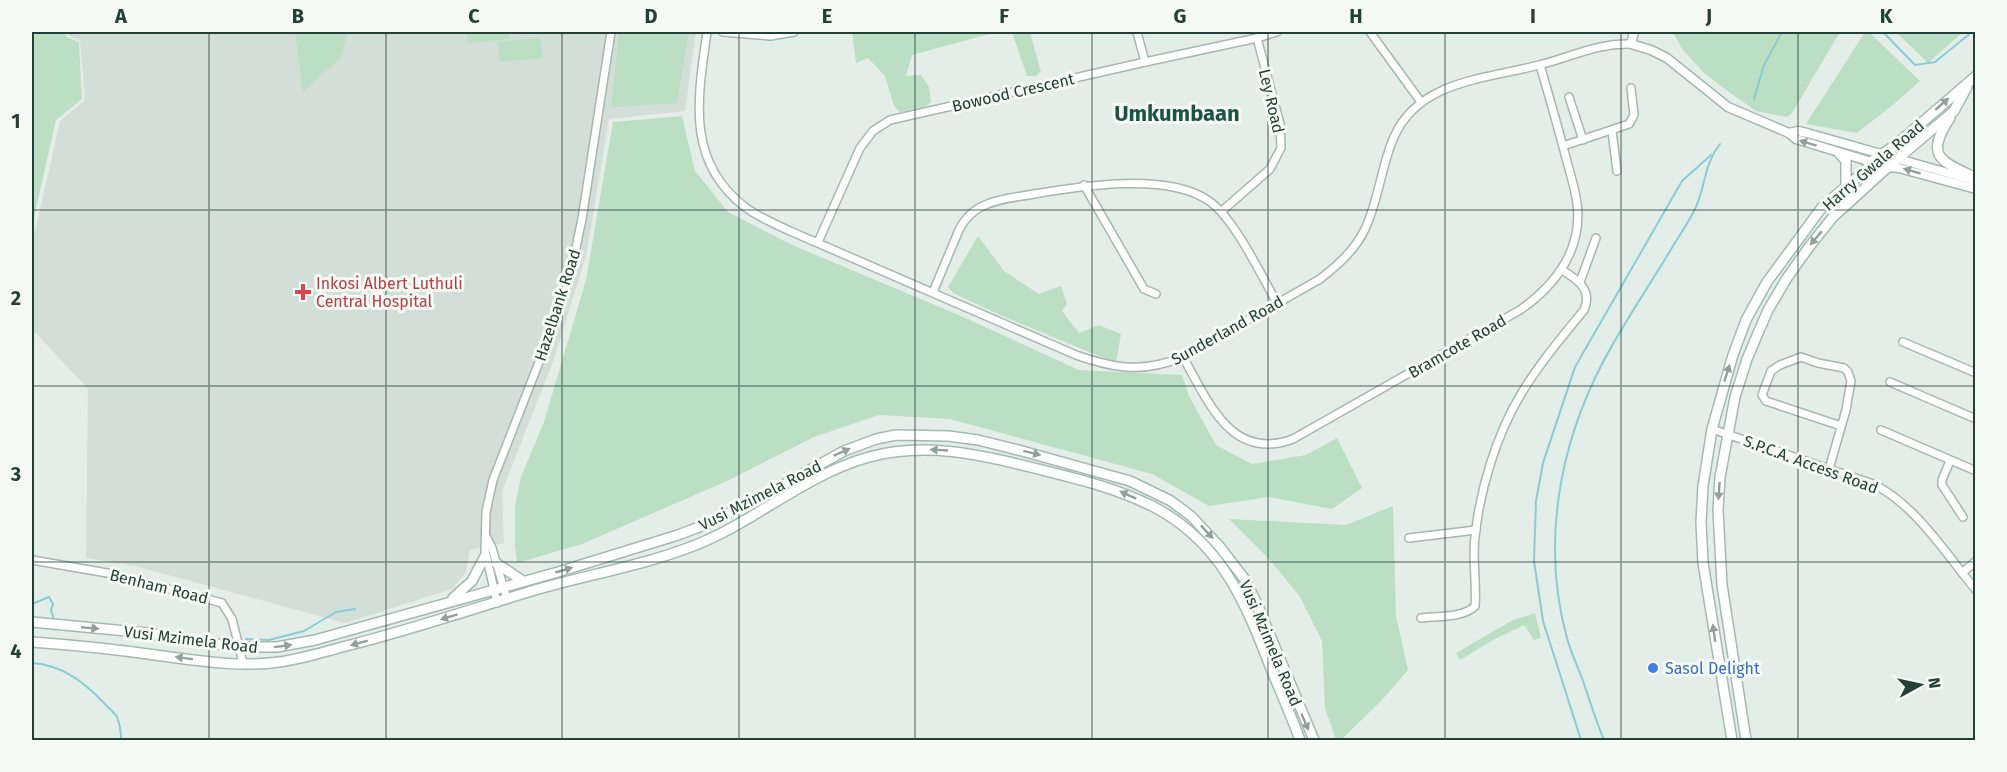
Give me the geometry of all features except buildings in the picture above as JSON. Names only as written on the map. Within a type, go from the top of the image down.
[{"type":"main road","name":"Harry Gwala Road","points":[[1746,741],[1728,630],[1719,546],[1718,510],[1720,477],[1735,397],[1747,359],[1768,310],[1787,278],[1833,217],[1954,111],[1972,80]]},
{"type":"main road","name":"Harry Gwala Road","points":[[1732,741],[1703,563],[1701,522],[1703,486],[1712,429],[1736,346],[1746,320],[1767,282],[1823,206],[1866,170],[1871,162],[1884,154],[1972,80]]},
{"type":"main road","points":[[1954,111],[1937,139],[1936,151],[1945,162],[1976,180]]},
{"type":"main road","points":[[1839,153],[1846,161],[1846,185]]},
{"type":"main road","name":"Vusi Mzimela Road","points":[[32,622],[147,633],[204,643],[239,646],[277,647],[315,640],[370,626],[678,535],[707,524],[756,500],[844,451],[876,439],[896,435],[925,434],[978,440],[1130,481],[1171,501],[1191,516],[1220,547],[1246,581],[1314,741]]},
{"type":"main road","name":"Vusi Mzimela Road","points":[[32,642],[92,646],[200,660],[275,663],[415,628],[691,546],[742,522],[817,477],[867,457],[908,450],[956,451],[976,454],[1120,491],[1154,507],[1196,536],[1220,563],[1240,594],[1300,741]]},
{"type":"main road","points":[[449,602],[467,587],[485,556]]},
{"type":"main road","points":[[496,563],[523,581]]},
{"type":"street","name":"Hazelbank Road","points":[[507,599],[498,588],[485,556],[486,512],[493,480],[553,327],[570,276],[582,219],[610,32]]},
{"type":"street","name":"Sunderland Road","points":[[706,32],[699,94],[699,130],[708,161],[724,187],[745,207],[756,215],[1101,364],[1138,368],[1168,363],[1183,357],[1320,279],[1336,267],[1358,241],[1369,218],[1394,135],[1421,102],[1459,83],[1540,65],[1603,45],[1632,44]]},
{"type":"street","points":[[723,32],[760,36],[794,32]]},
{"type":"street","points":[[1137,32],[1144,62]]},
{"type":"street","name":"Bowood Crescent","points":[[818,242],[860,148],[873,131],[884,124],[903,117],[1277,32]]},
{"type":"street","points":[[1370,32],[1421,102]]},
{"type":"street","points":[[1634,32],[1632,44],[1652,50],[1667,58],[1728,107],[1789,133],[1799,141],[1976,189]]},
{"type":"street","name":"Ley Road","points":[[1222,212],[1270,169],[1281,148],[1280,124],[1257,38]]},
{"type":"street","name":"Bramcote Road","points":[[1183,357],[1218,417],[1231,430],[1241,438],[1254,442],[1264,444],[1286,442],[1536,299],[1562,270],[1573,246],[1577,216],[1575,196],[1563,146],[1540,65]]},
{"type":"street","points":[[1563,146],[1624,127],[1634,115],[1631,88]]},
{"type":"street","points":[[1569,97],[1583,140]]},
{"type":"street","points":[[1612,131],[1617,171]]},
{"type":"street","points":[[1789,133],[1798,131],[1976,180]]},
{"type":"street","points":[[933,292],[964,220],[974,211],[999,201],[1084,185],[1107,184],[1179,188],[1200,195],[1222,212],[1277,303]]},
{"type":"street","points":[[1084,185],[1144,289],[1156,294]]},
{"type":"street","points":[[1580,282],[1596,238]]},
{"type":"street","points":[[1420,618],[1459,614],[1472,610],[1474,606],[1476,530],[1489,472],[1513,409],[1539,368],[1586,306],[1586,293],[1580,282],[1562,270]]},
{"type":"street","points":[[1903,342],[1976,373]]},
{"type":"street","points":[[1829,469],[1841,426],[1851,381],[1848,372],[1844,368],[1802,357],[1779,365],[1771,371],[1762,395],[1766,401],[1841,426]]},
{"type":"street","points":[[1890,382],[1976,419]]},
{"type":"street","name":"S.P.C.A. Access Road","points":[[1712,429],[1873,484],[1899,500],[1976,590]]},
{"type":"street","points":[[1881,430],[1976,471]]},
{"type":"street","points":[[1950,461],[1942,485],[1963,518]]},
{"type":"street","points":[[1409,538],[1476,530]]},
{"type":"street","name":"Hazelbank Road","points":[[486,536],[496,563],[497,603]]},
{"type":"street","name":"Benham Road","points":[[32,560],[113,574],[222,603],[230,613],[243,663]]},
{"type":"street","points":[[1962,573],[1976,561]]},
{"type":"shaded area","name":"Inkosi Albert Luthuli Central Hospital","points":[[66,32],[696,32],[685,111],[609,119],[586,256],[554,359],[502,491],[504,543],[470,550],[466,572],[452,589],[345,623],[135,566],[86,558],[88,389],[32,329],[32,245],[60,121],[85,100],[80,41]]},
{"type":"green space","points":[[32,32],[64,32],[67,37],[79,42],[82,99],[56,120],[32,226]]},
{"type":"green space","points":[[295,32],[348,32],[340,58],[303,92]]},
{"type":"green space","points":[[467,32],[509,32],[510,39],[468,43]]},
{"type":"green space","points":[[619,32],[689,32],[677,103],[611,107]]},
{"type":"green space","points":[[852,32],[997,32],[912,55],[906,76],[921,75],[929,87],[931,102],[924,107],[900,112],[894,106],[885,76],[868,58],[856,63]]},
{"type":"green space","points":[[1012,32],[1030,32],[1041,72],[1036,76],[1027,76]]},
{"type":"green space","points":[[1673,32],[1840,32],[1792,113],[1787,117],[1756,111],[1722,87],[1703,72],[1682,49]]},
{"type":"green space","points":[[1865,32],[1869,32],[1920,81],[1857,133],[1806,124]]},
{"type":"green space","points":[[1896,32],[1963,32],[1928,63]]},
{"type":"green space","points":[[540,38],[542,58],[500,62],[498,42]]},
{"type":"green space","points":[[682,116],[695,171],[728,212],[790,244],[961,316],[1079,370],[1182,375],[1189,396],[1216,445],[1252,464],[1306,455],[1337,438],[1362,488],[1332,509],[1269,497],[1209,506],[1152,474],[950,419],[879,415],[814,437],[727,481],[582,544],[517,563],[515,507],[521,477],[544,422],[586,280],[613,122]]},
{"type":"green space","points":[[978,236],[1004,271],[1039,294],[1061,286],[1067,304],[1062,311],[1079,333],[1099,325],[1121,334],[1116,363],[953,293],[948,287]]},
{"type":"green space","points":[[1393,506],[1396,616],[1408,670],[1382,700],[1341,740],[1336,740],[1325,708],[1322,641],[1300,597],[1270,560],[1229,519],[1346,525]]},
{"type":"green space","points":[[1535,613],[1541,638],[1534,640],[1524,625],[1460,660],[1456,653],[1511,621]]},
{"type":"waterway","points":[[1754,99],[1764,65],[1782,32]]},
{"type":"waterway","points":[[1883,32],[1915,65],[1935,62],[1972,32]]},
{"type":"waterway","points":[[1604,740],[1569,644],[1559,603],[1555,567],[1555,532],[1565,462],[1575,427],[1603,362],[1694,212],[1711,159],[1720,144]]},
{"type":"waterway","points":[[1581,740],[1543,621],[1534,561],[1536,501],[1543,463],[1575,367],[1682,181],[1711,155]]},
{"type":"waterway","points":[[32,604],[49,597],[53,604],[51,610],[55,622]]},
{"type":"waterway","points":[[246,639],[269,640],[304,631],[336,612],[355,609]]},
{"type":"waterway","points":[[138,636],[155,641],[167,640]]},
{"type":"waterway","points":[[32,663],[63,671],[89,688],[117,717],[121,740]]},
{"type":"place","name":"Inkosi Albert Luthuli Central Hospital","points":[[303,292]]},
{"type":"place","name":"Sasol Delight","points":[[1653,668]]},
{"type":"district","name":"Umkumbaan","points":[[1177,113]]}]
